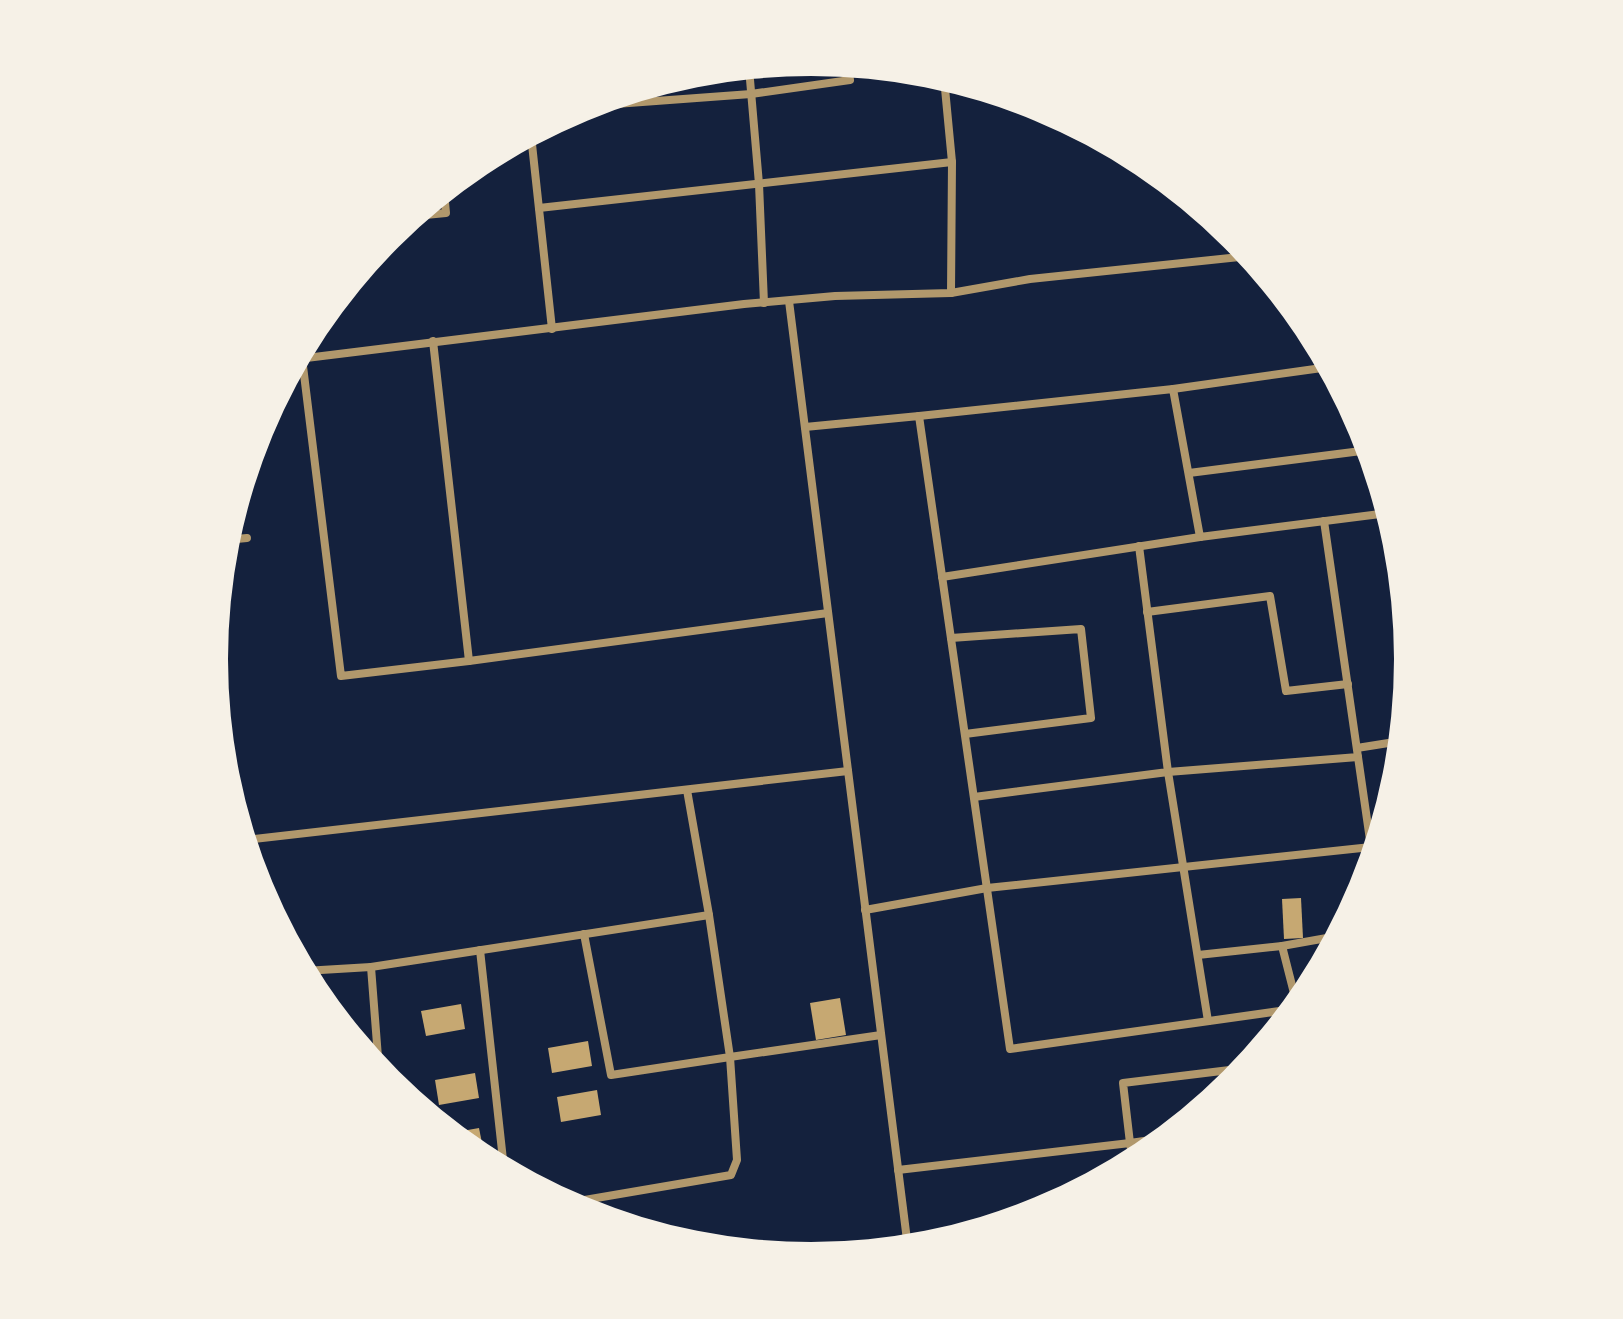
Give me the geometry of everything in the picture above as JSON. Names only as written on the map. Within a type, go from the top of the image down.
[{"type":"street","points":[[640,102],[751,94],[850,80],[850,77]]},
{"type":"street","points":[[750,79],[759,184],[764,303]]},
{"type":"street","points":[[945,92],[952,162],[951,293]]},
{"type":"street","points":[[532,147],[552,329]]},
{"type":"street","points":[[539,208],[952,162]]},
{"type":"street","points":[[314,356],[360,354],[433,341],[835,296],[951,293],[1030,279],[1234,258]]},
{"type":"street","points":[[789,301],[906,1235]]},
{"type":"street","points":[[433,341],[469,661]]},
{"type":"street","points":[[805,427],[1173,389],[1317,369]]},
{"type":"street","points":[[302,375],[341,676],[828,613]]},
{"type":"street","points":[[1173,389],[1200,537]]},
{"type":"street","points":[[919,416],[1010,1049],[1278,1010]]},
{"type":"street","points":[[1189,473],[1357,452]]},
{"type":"street","points":[[942,577],[1200,537],[1377,514]]},
{"type":"street","points":[[1324,521],[1369,831]]},
{"type":"street","points":[[241,539],[247,538]]},
{"type":"street","points":[[1139,546],[1168,772],[1208,1021]]},
{"type":"street","points":[[1147,612],[1270,596],[1286,691],[1348,684]]},
{"type":"street","points":[[951,638],[1081,629],[1091,718],[965,734]]},
{"type":"street","points":[[974,797],[1358,752],[1389,744]]},
{"type":"street","points":[[256,839],[848,771]]},
{"type":"street","points":[[592,1200],[731,1175],[737,1160],[730,1057],[687,790]]},
{"type":"street","points":[[865,910],[987,888],[1364,848]]},
{"type":"street","points":[[318,970],[371,967],[709,915]]},
{"type":"street","points":[[584,934],[611,1075],[881,1035]]},
{"type":"street","points":[[1198,955],[1324,939]]},
{"type":"street","points":[[1282,946],[1292,990]]},
{"type":"street","points":[[480,950],[502,1154]]},
{"type":"street","points":[[371,967],[377,1049]]},
{"type":"street","points":[[1131,1148],[1123,1083],[1225,1071]]},
{"type":"street","points":[[898,1170],[1141,1141]]},
{"type":"building","points":[[1301,898],[1303,938],[1284,939],[1282,899]]},
{"type":"building","points":[[840,998],[846,1035],[816,1040],[810,1003]]},
{"type":"building","points":[[461,1004],[465,1029],[426,1036],[421,1011]]},
{"type":"building","points":[[588,1041],[592,1066],[552,1073],[548,1048]]},
{"type":"building","points":[[475,1073],[479,1098],[439,1105],[435,1080]]},
{"type":"building","points":[[597,1090],[601,1115],[561,1122],[557,1097]]},
{"type":"building","points":[[479,1128],[482,1141],[467,1130]]}]
